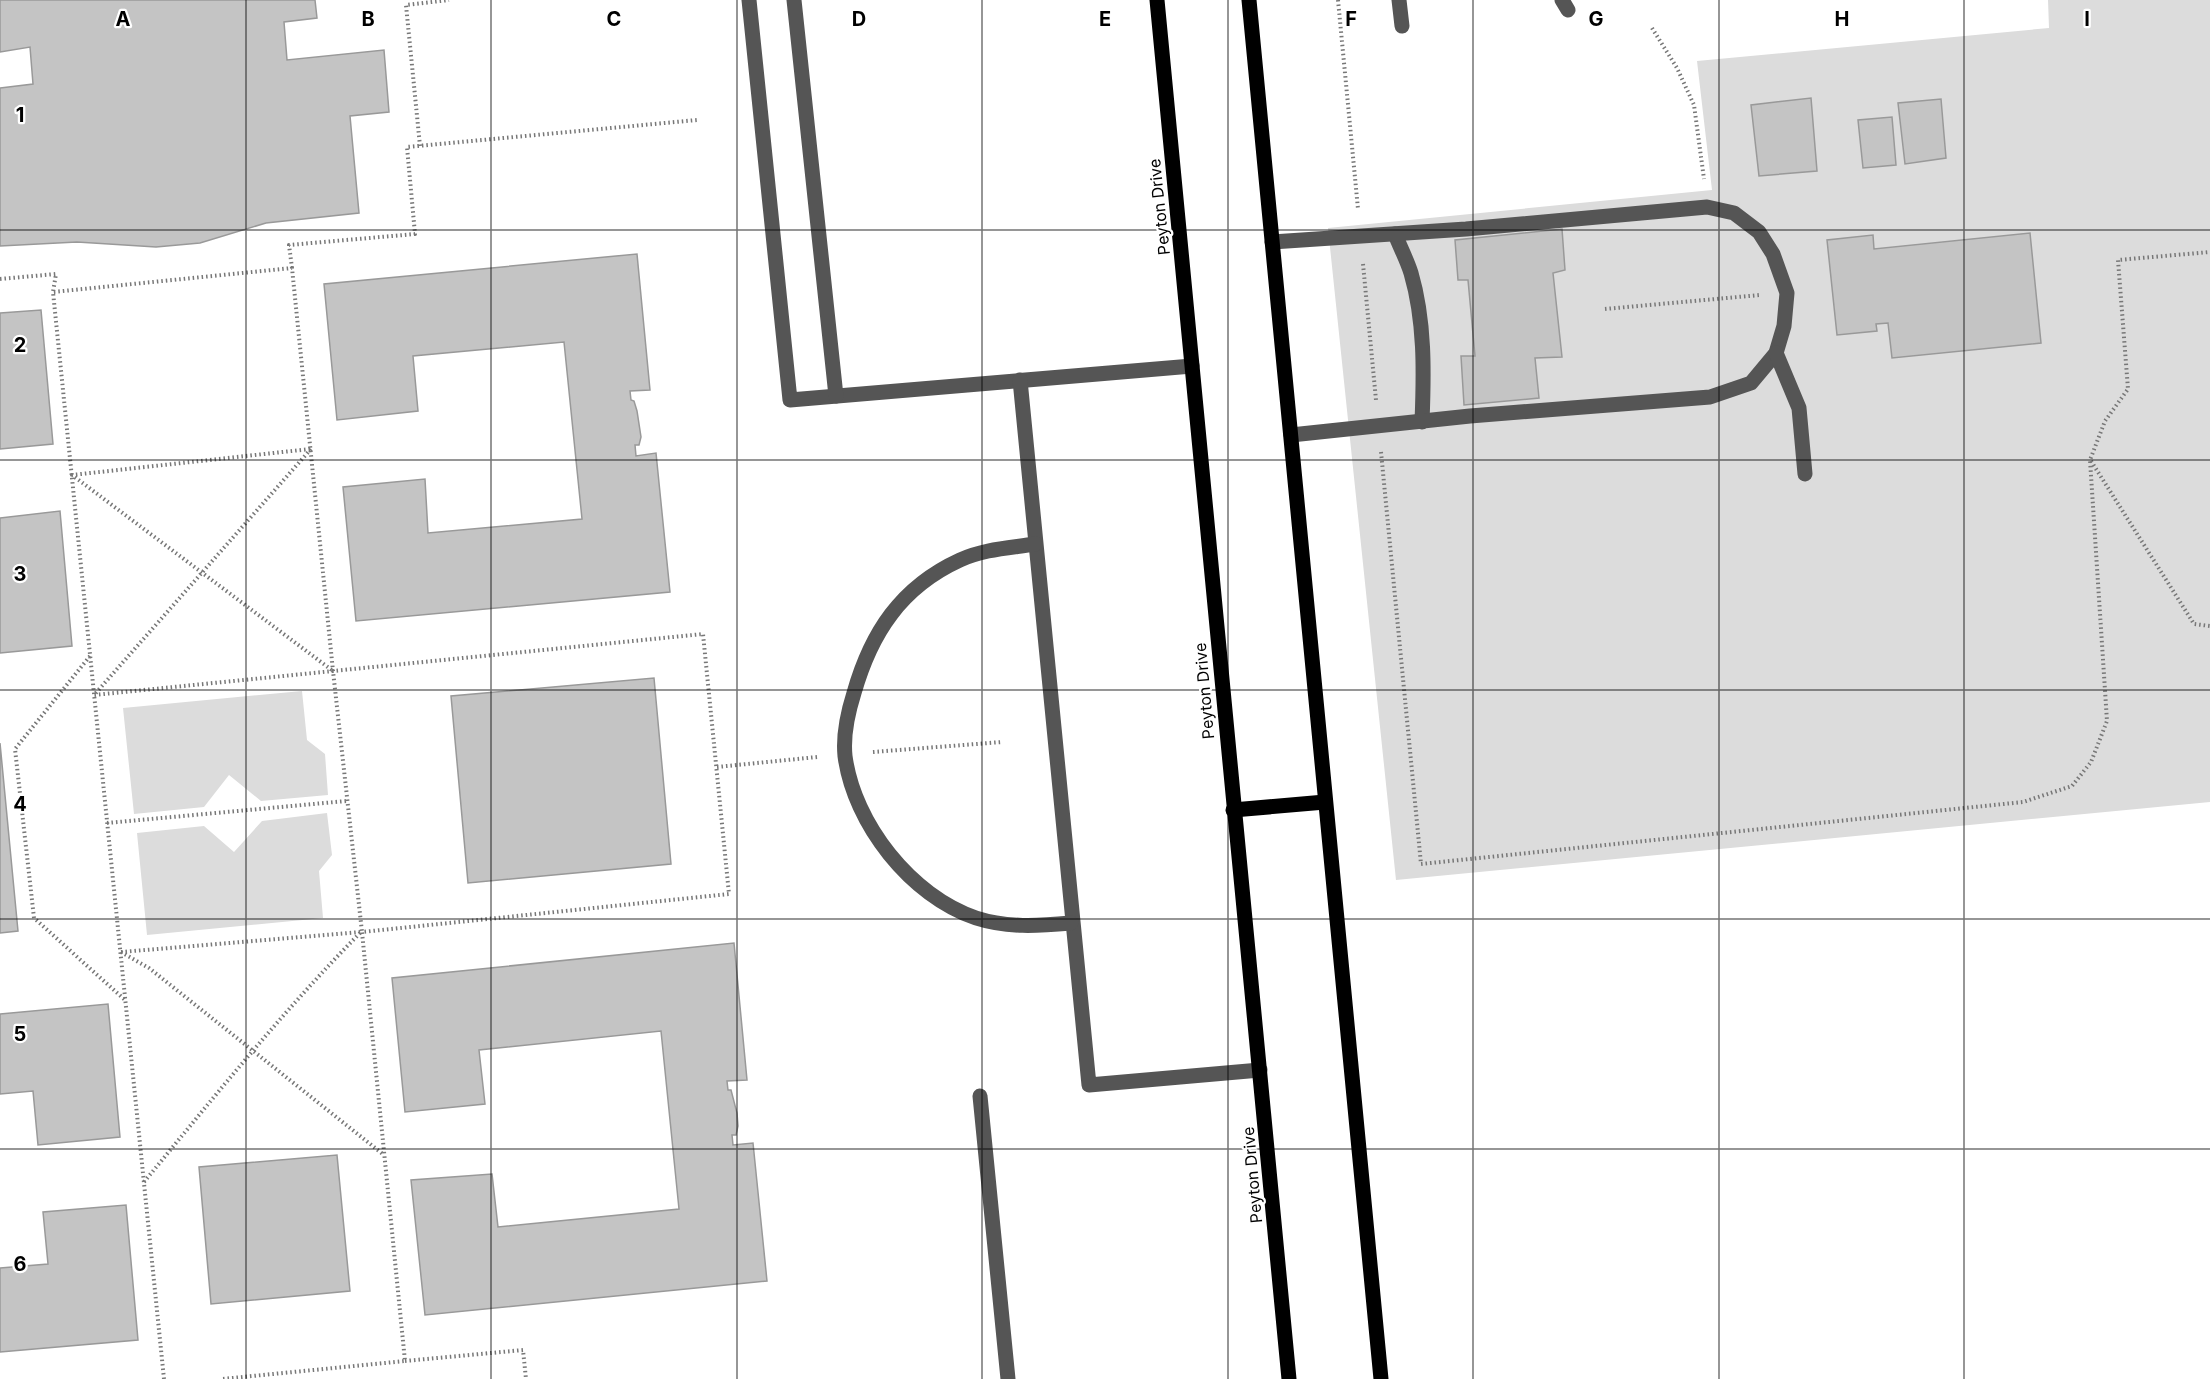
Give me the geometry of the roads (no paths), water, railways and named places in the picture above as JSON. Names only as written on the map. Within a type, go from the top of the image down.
[{"type":"main road","name":"Peyton Drive","points":[[1157,0],[1289,1379]]},
{"type":"main road","points":[[1249,0],[1381,1379]]},
{"type":"main road","points":[[1233,810],[1325,802]]},
{"type":"lane","points":[[749,0],[790,400],[1192,366]]},
{"type":"lane","points":[[794,0],[836,396]]},
{"type":"lane","points":[[1399,0],[1402,26]]},
{"type":"lane","points":[[1272,242],[1395,234],[1707,207],[1734,213],[1759,232],[1773,254],[1787,293],[1784,326],[1776,353],[1751,383],[1710,397],[1290,435]]},
{"type":"lane","points":[[1395,234],[1416,293],[1424,369],[1422,422]]},
{"type":"lane","points":[[1776,353],[1799,408],[1805,474]]},
{"type":"lane","points":[[1020,380],[1071,923],[1089,1085],[1260,1070]]},
{"type":"lane","points":[[1035,544],[981,552],[961,559],[925,581],[897,606],[870,645],[861,669],[847,720],[845,755],[856,798],[869,823],[898,865],[934,896],[975,918],[1000,924],[1029,926],[1071,923]]},
{"type":"lane","points":[[980,1096],[1008,1379]]}]
